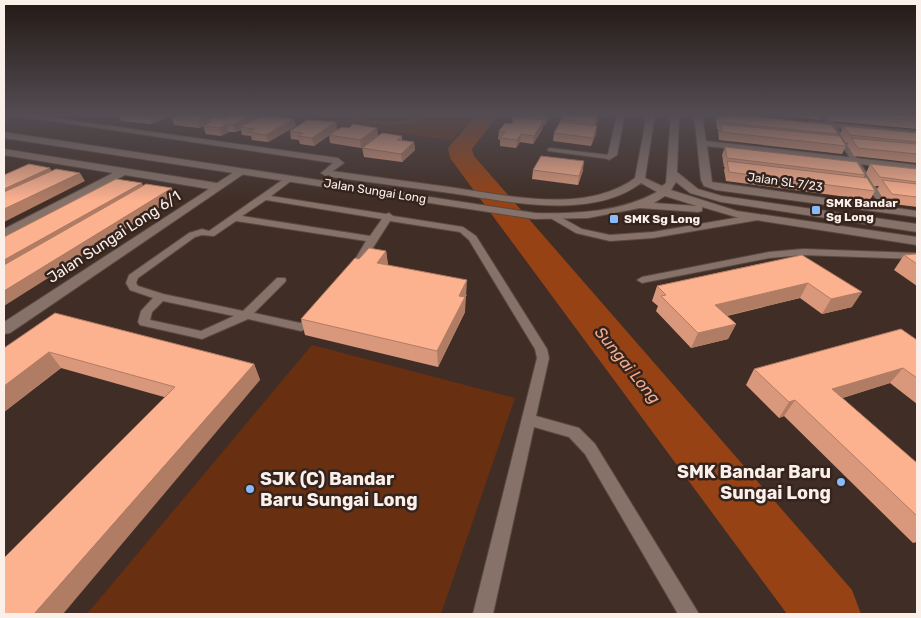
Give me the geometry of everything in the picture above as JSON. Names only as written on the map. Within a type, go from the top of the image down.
[{"type":"street","name":"Jalan Sungai Long","points":[[55,143],[535,216],[555,217],[639,205],[665,192]]},
{"type":"street","name":"Jalan Sungai Long","points":[[124,143],[530,201],[559,202],[604,196],[632,186],[640,179]]},
{"type":"street","points":[[210,143],[338,161],[339,163],[326,173]]},
{"type":"street","points":[[609,157],[612,155],[614,143]]},
{"type":"street","points":[[646,143],[640,179],[665,192],[736,214]]},
{"type":"street","points":[[665,192],[671,184],[674,143]]},
{"type":"street","points":[[701,143],[917,168]]},
{"type":"street","name":"Jalan SL 7/23","points":[[701,143],[708,184],[716,187],[917,214]]},
{"type":"street","points":[[30,166],[76,146]]},
{"type":"street","points":[[4,152],[219,188]]},
{"type":"street","points":[[4,234],[124,171]]},
{"type":"street","name":"Jalan Sungai Long 6/1","points":[[5,327],[243,171]]},
{"type":"street","points":[[672,173],[694,191],[721,199],[917,228]]},
{"type":"street","points":[[639,205],[736,214],[917,241]]},
{"type":"lane","points":[[843,143],[887,210]]},
{"type":"lane","points":[[550,150],[609,157]]},
{"type":"lane","points":[[291,178],[211,234],[202,232],[192,235],[133,277],[132,283],[134,288],[161,297],[301,327],[314,321],[320,314]]},
{"type":"lane","points":[[265,197],[389,216],[464,230],[473,238],[541,349],[543,358],[530,420],[483,614]]},
{"type":"lane","points":[[348,276],[389,216]]},
{"type":"lane","points":[[555,217],[579,231],[610,238],[653,235],[758,217]]},
{"type":"lane","points":[[235,218],[372,240]]},
{"type":"lane","points":[[642,280],[777,254],[803,252],[917,256]]},
{"type":"lane","points":[[161,297],[147,311],[144,322],[202,334],[245,316],[281,280]]},
{"type":"lane","points":[[530,420],[574,432],[590,449],[689,614]]},
{"type":"shaded area","points":[[312,345],[515,398],[441,614],[87,614]]},
{"type":"building","points":[[369,143],[413,143],[401,154],[362,148]]},
{"type":"building","points":[[818,143],[844,143],[846,146]]},
{"type":"building","points":[[854,143],[917,144],[917,154],[858,148]]},
{"type":"building","points":[[725,147],[857,162],[865,175],[727,158]]},
{"type":"building","points":[[541,156],[584,161],[579,176],[533,170]]},
{"type":"building","points":[[727,161],[867,178],[875,191],[729,172]]},
{"type":"building","points":[[29,164],[50,168],[4,189],[4,175]]},
{"type":"building","points":[[870,164],[917,169],[917,182],[880,177]]},
{"type":"building","points":[[56,169],[80,173],[4,209],[4,192]]},
{"type":"building","points":[[116,179],[142,183],[4,260],[4,237]]},
{"type":"building","points":[[882,180],[917,184],[917,197],[892,194]]},
{"type":"building","points":[[146,184],[172,188],[4,291],[4,265]]},
{"type":"building","points":[[369,248],[386,251],[377,263],[467,280],[459,296],[465,297],[437,351],[301,319],[355,258],[359,259]]},
{"type":"building","points":[[917,254],[917,264],[904,255]]},
{"type":"building","points":[[802,255],[862,292],[831,299],[808,283],[715,305],[736,324],[698,333],[661,296],[666,295],[657,286]]},
{"type":"building","points":[[55,313],[254,364],[34,614],[4,614],[4,558],[175,387],[49,352],[4,386],[4,348]]},
{"type":"building","points":[[901,329],[917,340],[917,378],[903,368],[832,389],[917,463],[917,516],[795,400],[789,402],[754,369]]},
{"type":"waterway","name":"Sungai Long","points":[[464,143],[460,148],[462,158],[828,614]]},
{"type":"place","name":"SMK Bandar Sg Long","points":[[816,210]]},
{"type":"place","name":"SMK Sg Long","points":[[614,219]]},
{"type":"place","name":"SMK Bandar Baru Sungai Long","points":[[841,482]]},
{"type":"place","name":"SJK (C) Bandar Baru Sungai Long","points":[[250,489]]}]
